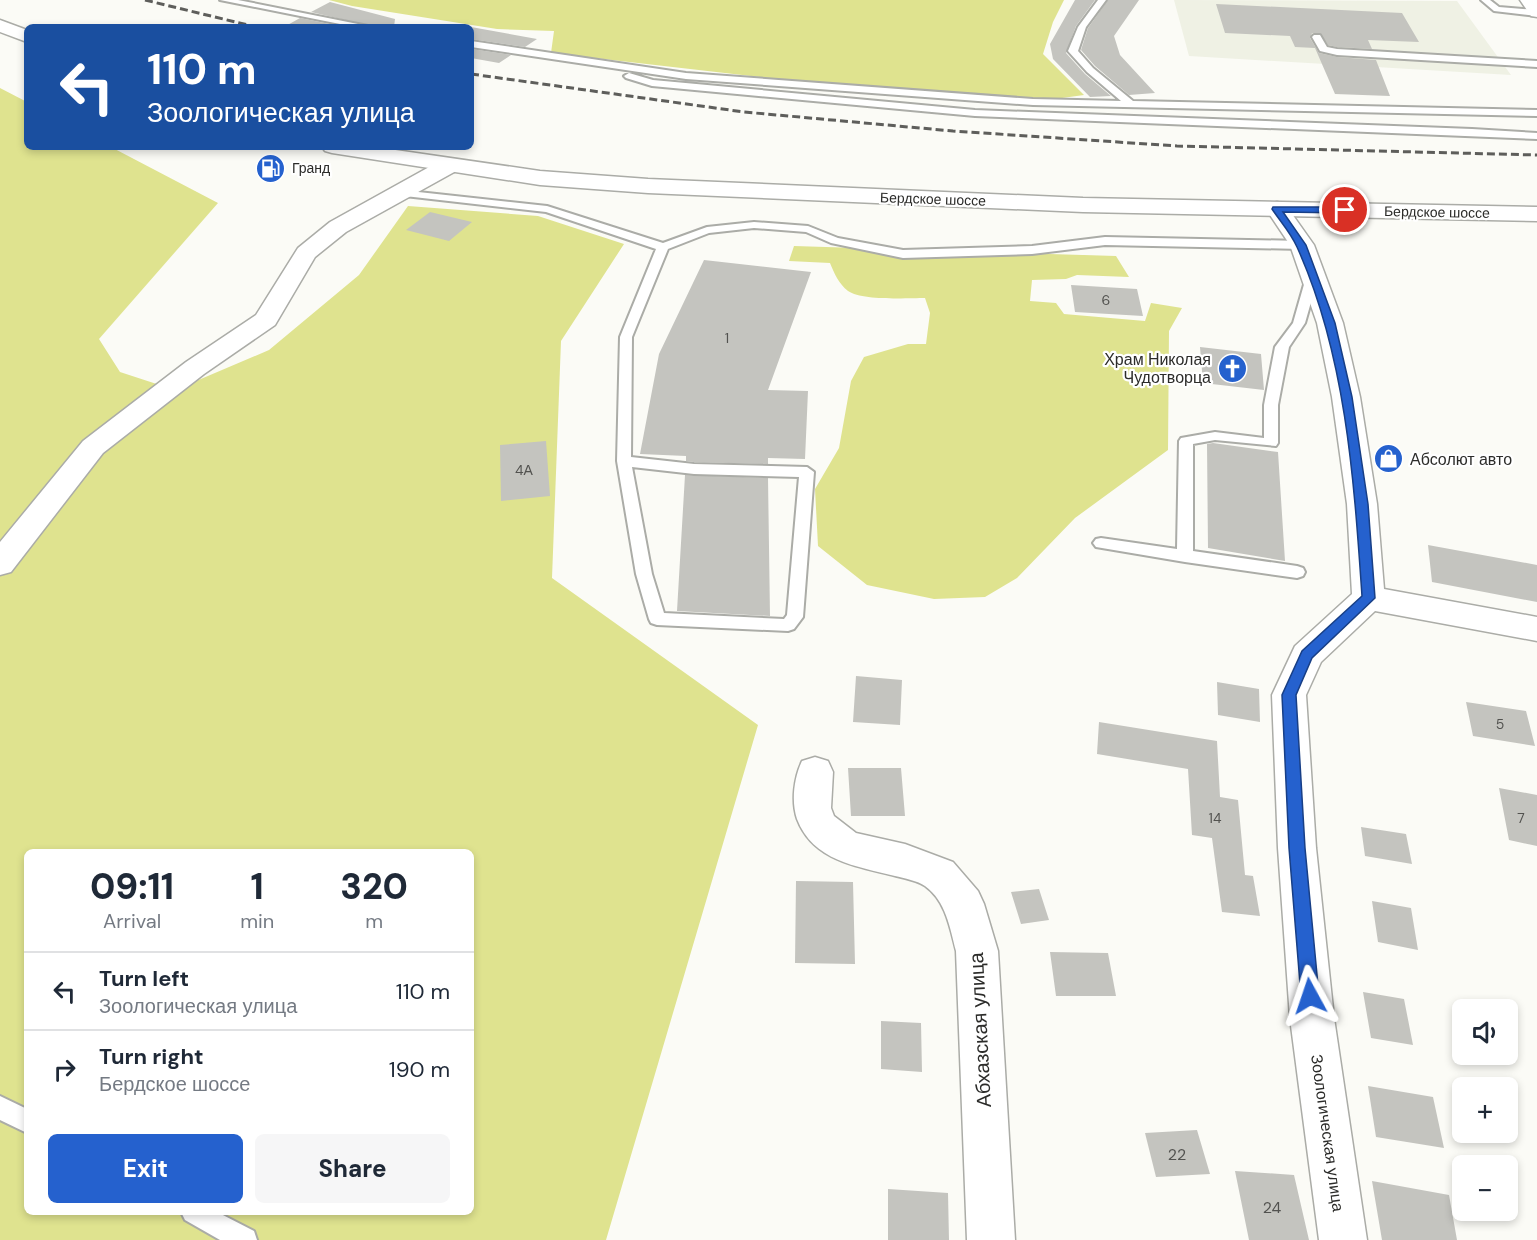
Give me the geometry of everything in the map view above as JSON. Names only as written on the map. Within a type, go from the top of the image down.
[{"type":"main road","points":[[1529,0],[1537,12]]},
{"type":"main road","points":[[0,25],[24,36]]},
{"type":"main road","name":"Бердское шоссе","points":[[368,150],[453,157],[551,179],[796,184],[1083,205],[1537,214]]},
{"type":"main road","points":[[0,564],[93,447],[195,368],[266,320],[306,253],[338,227],[400,193],[453,157]]},
{"type":"main road","name":"Бердское шоссе","points":[[796,184],[946,178]]},
{"type":"main road","points":[[1276,209],[1307,259],[1330,323],[1346,397],[1362,504],[1368,598],[1537,629]]},
{"type":"main road","name":"Зоологическая улица","points":[[1343,1240],[1312,1018],[1297,848],[1289,695],[1306,655],[1368,598]]},
{"type":"main road","name":"Абхазская улица","points":[[815,772],[812,808],[819,826],[845,847],[905,861],[939,874],[964,904],[977,951],[991,1240]]},
{"type":"lane","points":[[224,0],[353,24]]},
{"type":"lane","points":[[1102,0],[1082,27],[1073,51],[1090,70],[1132,105]]},
{"type":"lane","points":[[1485,0],[1497,9],[1537,12]]},
{"type":"lane","points":[[1317,37],[1323,49],[1337,52],[1537,64]]},
{"type":"lane","points":[[474,44],[686,75],[1033,102],[1537,112]]},
{"type":"lane","points":[[584,62],[652,83],[797,98],[1007,114],[1413,128],[1537,136]]},
{"type":"lane","points":[[400,193],[547,209],[663,247]]},
{"type":"lane","points":[[624,461],[694,469],[807,472],[795,617],[788,625],[657,619],[644,574],[629,501],[624,461],[626,337],[663,247],[687,235],[707,230],[754,225],[808,229],[835,241],[903,254],[1032,250],[1105,241],[1307,259],[1299,323],[1282,347],[1271,405],[1271,443],[1215,436],[1186,441],[1185,557]]},
{"type":"lane","points":[[1101,543],[1297,572]]},
{"type":"lane","points":[[0,1107],[24,1120]]},
{"type":"lane","points":[[199,1215],[245,1240]]},
{"type":"shaded area","points":[[1174,0],[1457,1],[1511,75],[1189,56]]},
{"type":"green space","points":[[329,0],[1064,0],[1053,22],[1043,54],[1084,95],[1033,102],[856,88],[551,53],[554,31],[497,29],[352,6]]},
{"type":"green space","points":[[0,88],[24,100],[24,150],[117,150],[218,203],[99,339],[120,372],[175,390],[269,350],[359,275],[408,206],[538,216],[624,244],[561,341],[552,578],[758,725],[606,1240],[0,1240]]},
{"type":"green space","points":[[794,246],[1116,256],[1129,277],[1077,275],[1066,279],[1032,280],[1030,301],[1056,303],[1064,314],[1145,321],[1151,303],[1182,308],[1169,331],[1168,450],[1075,518],[1017,578],[985,597],[934,599],[867,585],[818,546],[815,489],[839,448],[851,381],[864,357],[908,344],[926,344],[930,313],[925,298],[874,298],[848,291],[839,282],[830,263],[789,261]]},
{"type":"building","points":[[1075,0],[1095,0],[1076,26],[1066,53],[1085,74],[1111,96],[1090,97],[1053,59],[1050,44]]},
{"type":"building","points":[[1108,0],[1139,0],[1114,36],[1120,55],[1155,93],[1129,95],[1095,66],[1081,50],[1088,28]]},
{"type":"building","points":[[330,2],[395,19],[394,24],[362,24],[311,12]]},
{"type":"building","points":[[1216,4],[1402,13],[1419,42],[1368,40],[1372,49],[1337,47],[1328,45],[1320,33],[1312,33],[1310,38],[1319,53],[1376,60],[1390,96],[1335,94],[1315,48],[1295,47],[1290,36],[1225,33]]},
{"type":"building","points":[[300,18],[329,24],[289,24]]},
{"type":"building","points":[[474,28],[537,39],[525,47],[474,39]]},
{"type":"building","points":[[474,49],[511,55],[499,63],[474,59]]},
{"type":"building","points":[[430,212],[472,222],[449,241],[406,230]]},
{"type":"building","points":[[704,260],[811,272],[768,390],[808,391],[805,459],[768,458],[768,464],[694,462],[686,461],[686,456],[640,454],[659,354]]},
{"type":"building","points":[[1071,285],[1137,289],[1143,316],[1075,312]]},
{"type":"building","name":"Храм Николая Чудотворца","points":[[1200,347],[1261,354],[1264,390],[1203,383]]},
{"type":"building","points":[[546,441],[550,496],[501,501],[500,445]]},
{"type":"building","points":[[1207,444],[1278,452],[1285,561],[1208,548]]},
{"type":"building","points":[[685,475],[768,478],[770,616],[677,611]]},
{"type":"building","points":[[1428,545],[1537,565],[1537,602],[1432,582]]},
{"type":"building","points":[[856,676],[902,680],[900,725],[853,722]]},
{"type":"building","points":[[1217,682],[1259,689],[1260,722],[1218,715]]},
{"type":"building","points":[[1466,702],[1526,711],[1535,746],[1473,736]]},
{"type":"building","points":[[1099,722],[1217,741],[1220,797],[1238,800],[1245,875],[1253,876],[1260,916],[1222,912],[1212,838],[1192,835],[1188,769],[1097,754]]},
{"type":"building","points":[[848,768],[901,768],[905,816],[851,816]]},
{"type":"building","points":[[1499,788],[1537,795],[1537,846],[1509,840]]},
{"type":"building","points":[[1361,827],[1406,834],[1412,864],[1365,856]]},
{"type":"building","points":[[796,881],[853,882],[855,964],[795,963]]},
{"type":"building","points":[[1039,889],[1049,920],[1021,924],[1011,892]]},
{"type":"building","points":[[1372,901],[1411,908],[1418,950],[1378,942]]},
{"type":"building","points":[[1050,952],[1108,953],[1116,996],[1056,996]]},
{"type":"building","points":[[1363,992],[1404,999],[1413,1045],[1371,1038]]},
{"type":"building","points":[[881,1021],[921,1023],[922,1072],[881,1069]]},
{"type":"building","points":[[1368,1086],[1433,1097],[1444,1148],[1376,1137]]},
{"type":"building","points":[[1197,1130],[1210,1174],[1156,1177],[1145,1133]]},
{"type":"building","points":[[1235,1171],[1294,1175],[1309,1240],[1249,1240]]},
{"type":"building","points":[[1372,1181],[1449,1195],[1457,1240],[1382,1240]]},
{"type":"building","points":[[888,1189],[948,1193],[949,1240],[888,1240]]},
{"type":"railway","points":[[145,0],[244,24]]},
{"type":"railway","points":[[474,74],[744,112],[953,131],[1177,146],[1537,155]]},
{"type":"place","name":"Гранд","points":[[271,168]]},
{"type":"place","name":"Храм Николая Чудотворца","points":[[1232,368]]},
{"type":"place","name":"Абсолют авто","points":[[1389,459]]},
{"type":"route","points":[[1310,996],[1297,848],[1289,695],[1306,655],[1368,598],[1362,504],[1346,397],[1330,323],[1302,245],[1276,209],[1345,210]]}]
